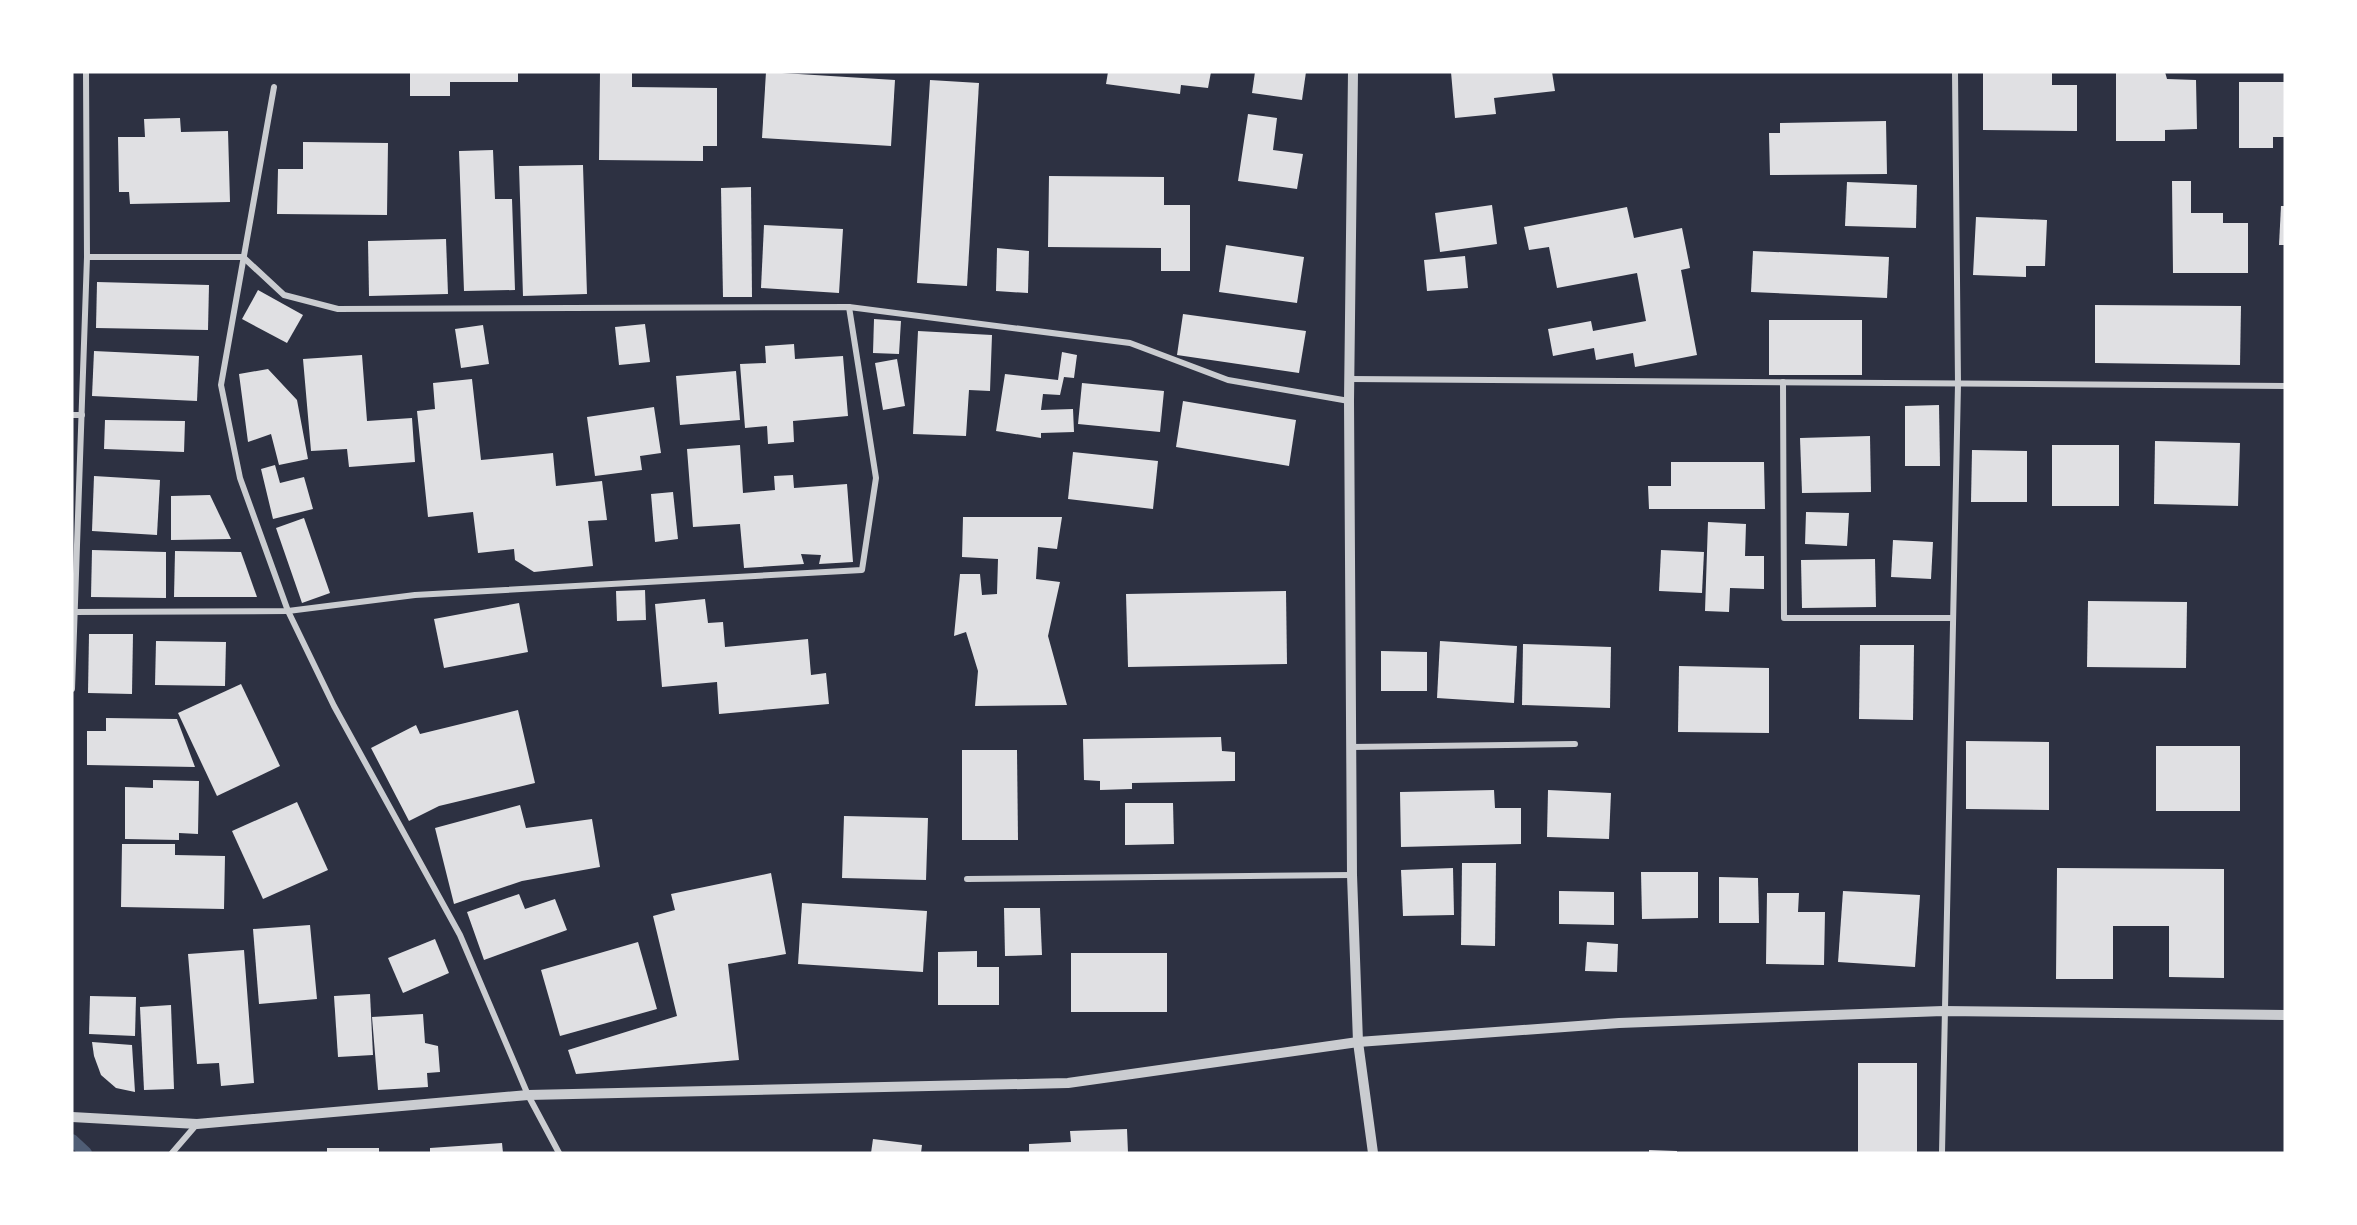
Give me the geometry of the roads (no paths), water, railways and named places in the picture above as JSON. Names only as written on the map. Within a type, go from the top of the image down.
[{"type":"street","points":[[72,689],[87,257],[86,72]]},
{"type":"street","points":[[1353,72],[1349,400],[1352,875],[1358,1042],[1373,1153]]},
{"type":"street","points":[[1942,1153],[1943,1011],[1958,384],[1955,72]]},
{"type":"street","points":[[274,87],[221,385],[240,478],[288,611],[334,706],[460,935],[528,1095],[558,1153]]},
{"type":"street","points":[[87,257],[243,257],[284,295],[338,309],[849,307],[1130,343],[1228,380],[1349,400]]},
{"type":"street","points":[[73,612],[288,611],[415,595],[862,570],[876,478],[849,307]]},
{"type":"street","points":[[1350,379],[2285,386]]},
{"type":"street","points":[[1783,382],[1784,618],[1952,618]]},
{"type":"street","points":[[72,415],[81,415]]},
{"type":"street","points":[[1351,747],[1575,744]]},
{"type":"street","points":[[967,879],[1352,875]]},
{"type":"street","points":[[73,1114],[197,1124],[528,1095],[1068,1083],[1358,1042],[1619,1023],[1943,1011],[2285,1015]]},
{"type":"street","points":[[172,1153],[197,1124]]},
{"type":"waterway","points":[[72,1140],[86,1153]]}]
